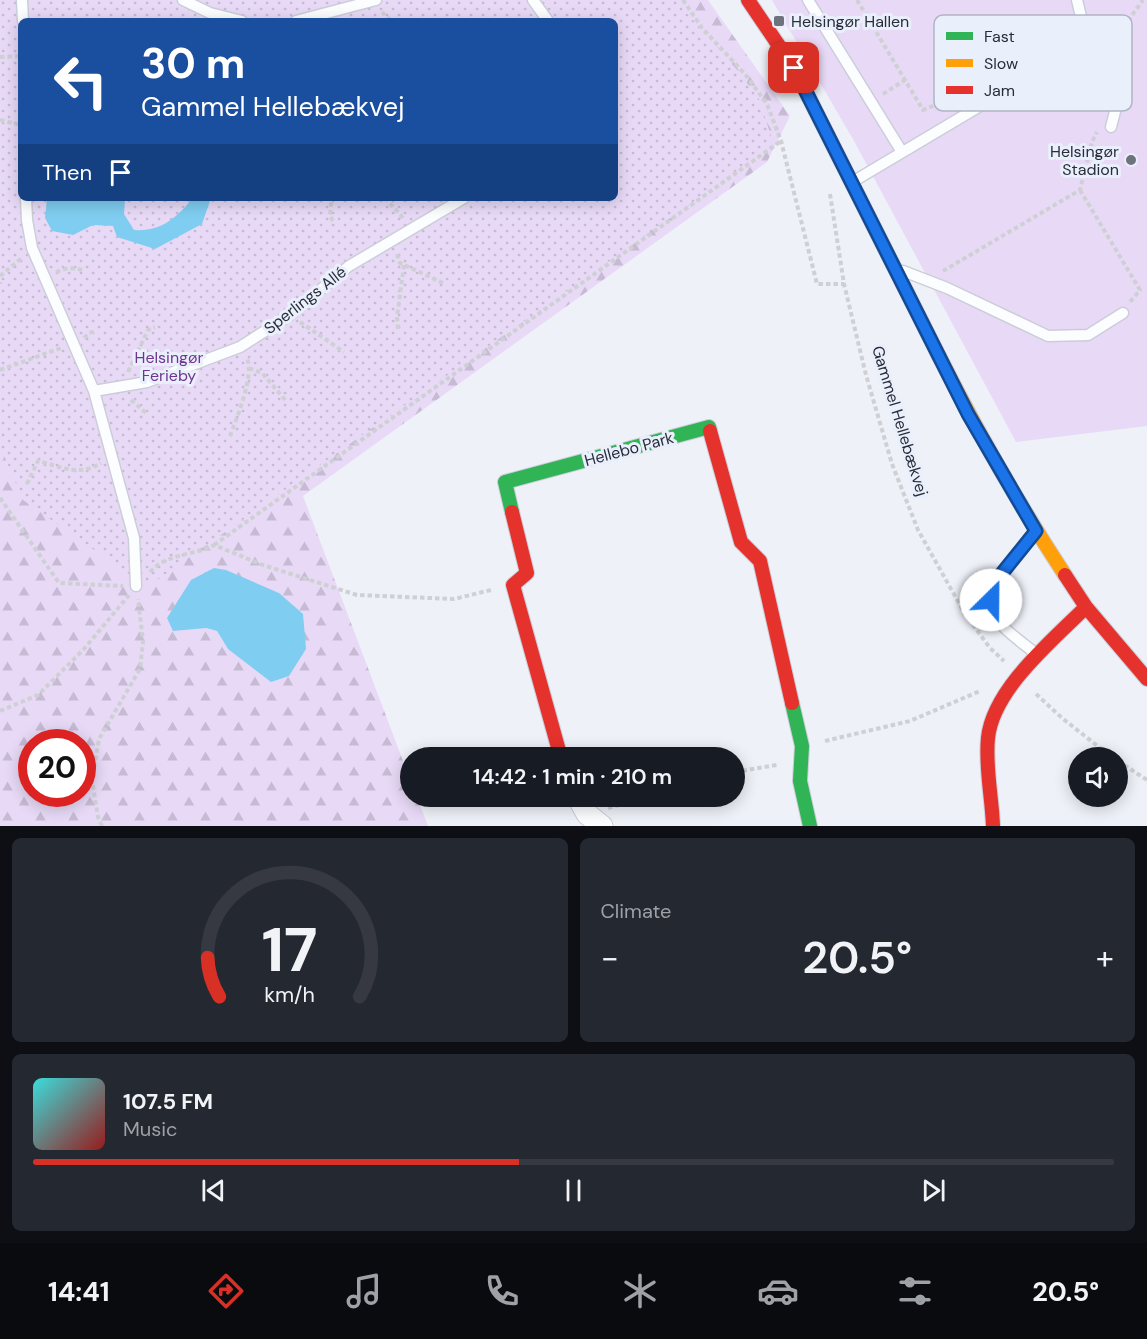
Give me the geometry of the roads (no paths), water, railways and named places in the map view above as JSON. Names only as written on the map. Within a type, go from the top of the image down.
[{"type":"street","points":[[748,0],[794,68],[968,414],[1036,531],[1086,607],[1147,679]]},
{"type":"street","name":"Hellebo Park","points":[[558,747],[513,585],[527,573],[505,482],[709,427],[741,542],[760,561],[802,753],[800,781],[810,826]]},
{"type":"street","points":[[993,826],[988,736],[998,706],[1039,656],[1086,607]]},
{"type":"lane","points":[[22,0],[23,18]]},
{"type":"lane","points":[[183,0],[210,13],[230,18]]},
{"type":"lane","points":[[307,18],[376,0]]},
{"type":"lane","points":[[533,0],[546,18]]},
{"type":"lane","points":[[808,0],[902,152]]},
{"type":"lane","points":[[1077,0],[1081,15]]},
{"type":"lane","points":[[852,182],[971,111]]},
{"type":"lane","points":[[1111,127],[1115,111]]},
{"type":"lane","points":[[26,201],[32,248],[94,391],[134,538],[136,586]]},
{"type":"lane","name":"Sperlings Allé","points":[[94,391],[147,382],[240,347],[290,315],[349,266],[459,201]]},
{"type":"lane","points":[[895,268],[927,280],[1048,336],[1088,335],[1122,313]]},
{"type":"lane","points":[[1036,531],[999,577],[991,600],[998,621],[1039,656]]},
{"type":"water","points":[[47,201],[125,201],[124,214],[134,230],[144,230],[167,222],[190,201],[210,201],[202,224],[155,249],[117,237],[113,226],[93,225],[73,235],[52,231],[45,218]]},
{"type":"water","points":[[214,568],[226,570],[279,593],[303,614],[306,649],[289,676],[271,682],[228,649],[217,631],[206,628],[173,631],[167,618],[191,580]]},
{"type":"place","name":"Helsingør Hallen","points":[[779,21]]},
{"type":"place","name":"Helsingør Stadion","points":[[1131,160]]},
{"type":"park label","name":"Helsingør Ferieby","points":[[169,366]]}]
